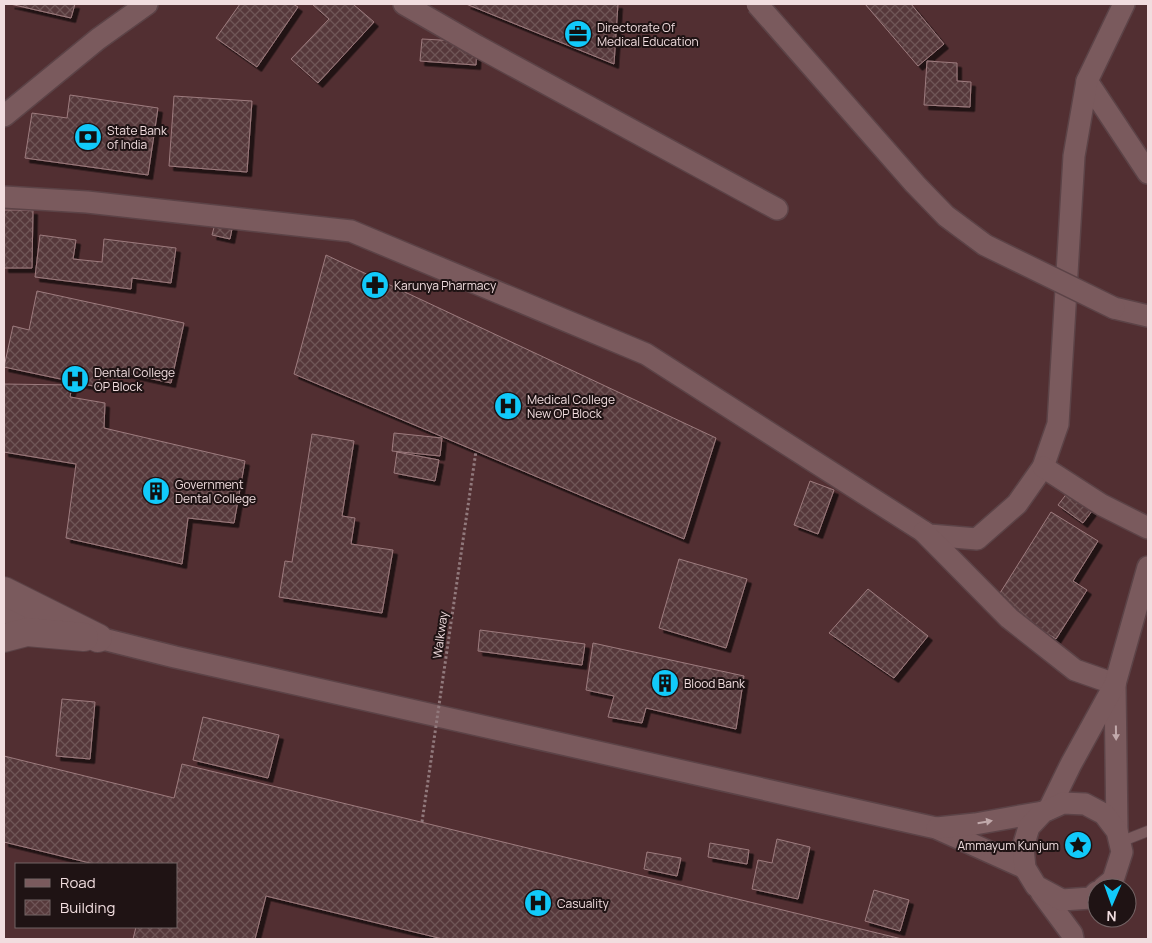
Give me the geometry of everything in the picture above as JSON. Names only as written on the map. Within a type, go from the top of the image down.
[{"type":"main road","points":[[4,591],[98,638]]},
{"type":"main road","points":[[4,638],[27,632],[98,638]]},
{"type":"street","points":[[4,116],[98,39],[147,4]]},
{"type":"street","points":[[404,4],[477,46],[777,209]]},
{"type":"street","points":[[757,4],[915,184],[946,216],[986,245],[1114,308],[1148,316]]},
{"type":"street","points":[[4,197],[86,202],[351,231],[646,354],[929,535],[977,539],[1017,504],[1042,467],[1058,424],[1074,156],[1087,82],[1124,4]]},
{"type":"street","points":[[1087,82],[1148,173]]},
{"type":"street","points":[[1042,467],[1102,505],[1148,528]]},
{"type":"street","points":[[924,532],[1009,618],[1075,670],[1115,684]]},
{"type":"street","points":[[1072,939],[1072,934],[1025,868],[1022,847],[1029,827],[1046,810],[1115,684],[1148,567]]},
{"type":"street","points":[[4,612],[185,660],[936,828],[1025,868]]},
{"type":"street","points":[[1114,878],[1122,852],[1118,837],[1115,684]]},
{"type":"street","points":[[936,828],[975,824],[1046,810],[1063,803],[1085,804],[1104,814],[1118,837]]},
{"type":"street","points":[[1036,886],[1062,900],[1087,898]]},
{"type":"lane","points":[[1118,837],[1148,831]]},
{"type":"path","name":"Walkway","points":[[422,822],[476,451]]},
{"type":"shaded area","points":[[4,4],[1148,4],[1148,939],[4,939]]},
{"type":"building","points":[[10,4],[75,4],[71,18]]},
{"type":"building","points":[[240,4],[293,4],[298,7],[257,67],[216,38]]},
{"type":"building","points":[[312,4],[353,4],[374,22],[318,83],[291,59],[329,19]]},
{"type":"building","name":"Directorate Of Medical Education","points":[[466,4],[618,4],[614,64]]},
{"type":"building","points":[[865,4],[911,4],[944,44],[918,66]]},
{"type":"building","points":[[422,39],[477,42],[476,65],[420,61]]},
{"type":"building","points":[[927,61],[957,63],[957,81],[971,82],[970,107],[924,105]]},
{"type":"building","points":[[70,95],[158,108],[148,175],[25,158],[32,113],[67,118]]},
{"type":"building","points":[[174,96],[252,101],[247,172],[169,166]]},
{"type":"building","points":[[4,210],[33,210],[32,268],[4,268]]},
{"type":"building","points":[[216,220],[233,224],[230,239],[212,235]]},
{"type":"building","points":[[40,235],[76,240],[73,259],[102,262],[104,239],[176,248],[171,283],[132,278],[131,289],[35,277]]},
{"type":"building","name":"Medical College New OP Block","points":[[326,255],[716,438],[684,539],[294,374]]},
{"type":"building","points":[[37,291],[184,323],[171,383],[102,368],[98,387],[4,367],[13,326],[29,330]]},
{"type":"building","name":"Government Dental College","points":[[4,384],[72,385],[70,397],[105,403],[104,428],[245,461],[234,523],[188,518],[182,564],[66,538],[76,464],[4,452]]},
{"type":"building","points":[[394,433],[442,438],[440,456],[392,451]]},
{"type":"building","points":[[312,434],[354,441],[342,516],[355,518],[351,544],[393,550],[382,613],[279,597],[285,561],[292,562]]},
{"type":"building","points":[[397,452],[439,460],[435,481],[394,473]]},
{"type":"building","points":[[810,481],[834,490],[818,534],[794,525]]},
{"type":"building","points":[[1068,492],[1092,511],[1083,523],[1058,505]]},
{"type":"building","points":[[1051,512],[1098,541],[1073,581],[1087,590],[1056,639],[995,601]]},
{"type":"building","points":[[679,559],[747,579],[726,648],[659,628]]},
{"type":"building","points":[[868,589],[928,636],[894,678],[829,633]]},
{"type":"building","points":[[480,630],[585,644],[582,665],[478,651]]},
{"type":"building","name":"Blood Bank","points":[[593,643],[744,676],[736,729],[646,708],[642,723],[608,717],[614,696],[586,690]]},
{"type":"building","points":[[62,699],[95,702],[90,759],[56,756]]},
{"type":"building","points":[[203,717],[279,735],[268,778],[193,760]]},
{"type":"building","points":[[4,756],[174,798],[182,764],[902,939],[443,939],[266,896],[255,939],[133,939],[136,928],[178,928],[178,863],[90,863],[4,842]]},
{"type":"building","points":[[777,839],[810,847],[798,899],[752,889],[758,860],[772,863]]},
{"type":"building","points":[[710,843],[749,850],[747,864],[708,857]]},
{"type":"building","points":[[647,852],[681,858],[677,876],[644,869]]},
{"type":"building","points":[[874,890],[909,900],[900,931],[865,921]]},
{"type":"place","name":"Directorate Of Medical Education","points":[[578,34]]},
{"type":"place","name":"State Bank of India","points":[[88,137]]},
{"type":"place","name":"Karunya Pharmacy","points":[[375,285]]},
{"type":"place","name":"Dental College OP Block","points":[[75,379]]},
{"type":"place","name":"Medical College New OP Block","points":[[508,406]]},
{"type":"place","name":"Government Dental College","points":[[156,491]]},
{"type":"place","name":"Blood Bank","points":[[665,683]]},
{"type":"place","name":"Ammayum Kunjum","points":[[1078,845]]},
{"type":"place","name":"Casuality","points":[[538,903]]}]
